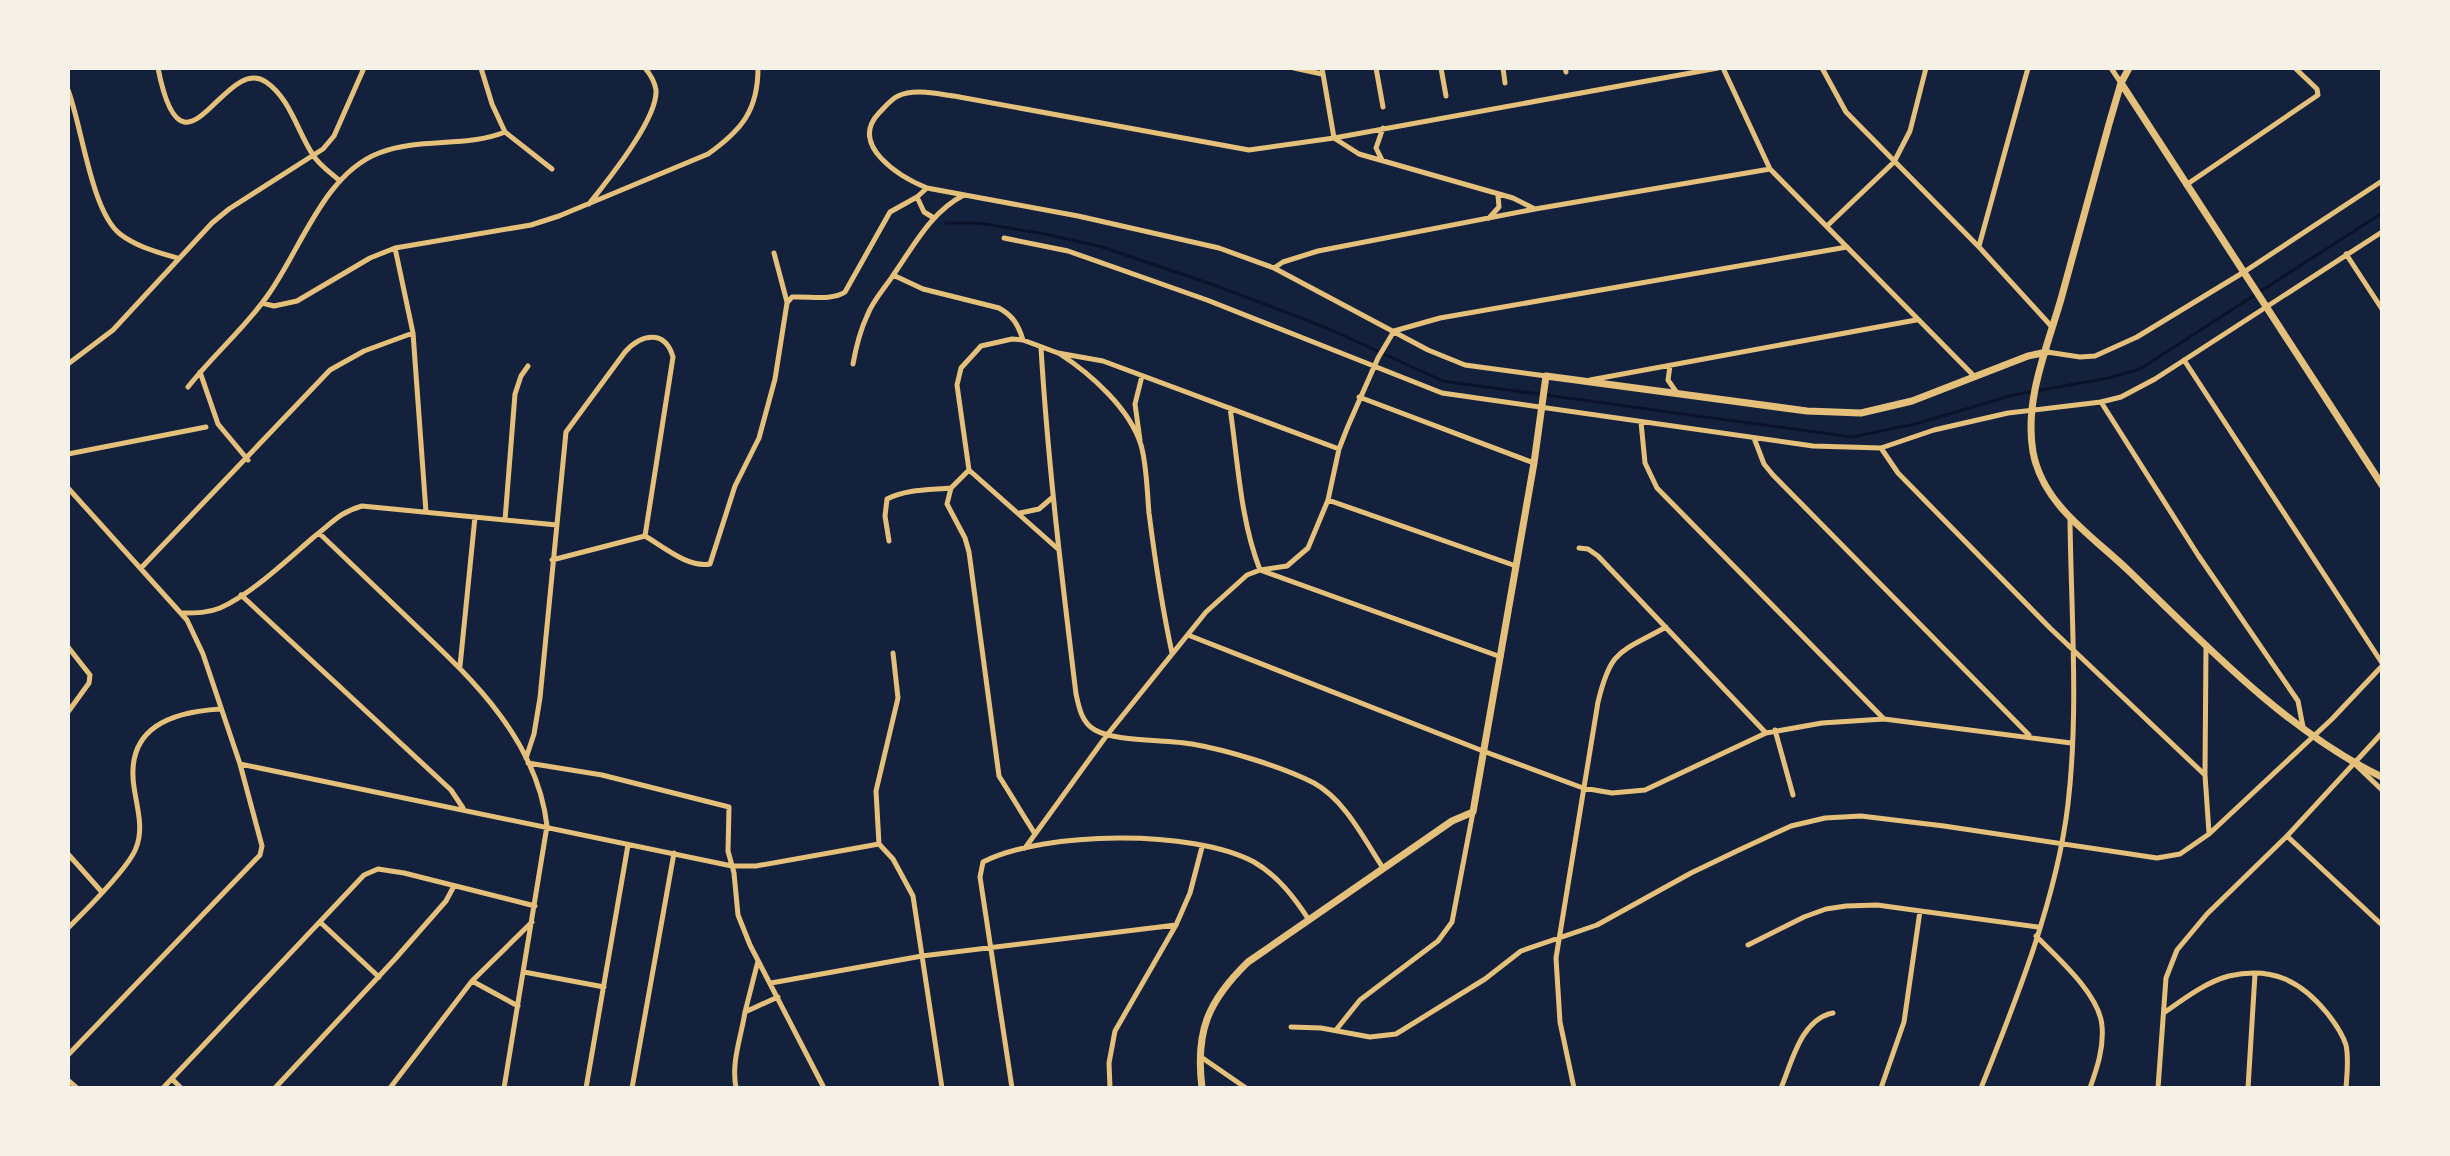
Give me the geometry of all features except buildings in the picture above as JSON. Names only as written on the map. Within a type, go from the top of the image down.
[{"type":"street","points":[[158,68],[170,111],[176,117],[189,121],[202,117],[241,80],[257,78],[267,82],[287,109],[314,157],[340,181]]},
{"type":"street","points":[[68,364],[113,330],[177,258],[229,209],[314,157],[334,136],[364,68]]},
{"type":"street","points":[[481,68],[505,132],[552,169]]},
{"type":"street","points":[[589,205],[627,153],[655,106],[656,88],[645,68]]},
{"type":"street","points":[[262,303],[274,306],[297,301],[370,258],[395,248],[531,225],[589,205],[708,154],[726,141],[745,120],[757,90],[758,68]]},
{"type":"street","points":[[1294,68],[1322,71],[1334,138],[1359,154],[1513,198],[1535,209]]},
{"type":"street","points":[[1376,68],[1383,107]]},
{"type":"street","points":[[1441,68],[1446,96]]},
{"type":"street","points":[[1503,68],[1505,83]]},
{"type":"street","points":[[1976,378],[1770,169],[1720,68],[1334,138],[1249,150],[954,96],[914,93],[898,96],[871,122],[869,128],[872,146],[879,157],[910,180],[927,188],[1219,248],[1274,268],[1428,350],[1465,365],[1546,379],[1585,381],[1807,411],[1861,413],[1889,409],[1976,378],[2028,356],[2047,352],[2095,356],[2137,337],[2246,276],[2382,181]]},
{"type":"street","points":[[1822,68],[1835,97],[1846,112],[1979,247],[2052,328]]},
{"type":"street","points":[[1827,226],[1894,162],[1910,131],[1926,68]]},
{"type":"street","points":[[1979,247],[2028,68]]},
{"type":"street","points":[[2111,68],[2382,485]]},
{"type":"street","points":[[2129,68],[2121,83],[2033,398],[2033,452],[2042,479],[2070,518],[2206,646],[2303,728],[2353,763],[2382,790]]},
{"type":"street","points":[[2186,185],[2318,95],[2317,89],[2295,68]]},
{"type":"street","points":[[68,90],[100,203],[117,232],[140,246],[177,258]]},
{"type":"street","points":[[1382,161],[1376,148],[1383,128]]},
{"type":"street","points":[[188,387],[262,303],[340,181],[357,164],[377,153],[399,147],[482,138],[505,132]]},
{"type":"street","points":[[1274,268],[1318,251],[1535,209],[1770,169]]},
{"type":"street","points":[[787,303],[792,297],[840,296],[845,292],[890,212],[927,188]]},
{"type":"street","points":[[853,364],[858,337],[868,313],[893,275],[934,218],[946,205],[965,195]]},
{"type":"street","points":[[1488,218],[1499,207],[1498,195]]},
{"type":"street","points":[[917,197],[924,212],[934,218]]},
{"type":"street","points":[[1004,238],[1068,251],[1258,318],[1442,393],[1542,404],[1641,422],[1813,446],[1881,448],[1934,430],[2008,413],[2101,402],[2140,388],[2382,232]]},
{"type":"street","points":[[1025,848],[1107,735],[1206,612],[1237,583],[1260,570],[1287,566],[1308,548],[1328,500],[1339,449],[1359,397],[1394,331],[1440,318],[1847,247]]},
{"type":"street","points":[[395,248],[413,333],[426,512]]},
{"type":"street","points":[[552,560],[645,536],[677,556],[693,563],[709,565],[735,486],[759,438],[775,379],[787,303],[774,253]]},
{"type":"street","points":[[2346,254],[2382,309]]},
{"type":"street","points":[[893,275],[923,289],[999,308],[1010,314],[1023,340]]},
{"type":"street","points":[[1585,381],[1916,320]]},
{"type":"street","points":[[141,568],[248,460],[330,370],[364,351],[413,333]]},
{"type":"street","points":[[527,760],[540,698],[567,428],[625,352],[635,341],[646,336],[658,338],[670,347],[673,357],[645,536]]},
{"type":"street","points":[[1058,549],[969,470],[957,385],[961,368],[981,346],[1002,340],[1023,340],[1058,353],[1103,361],[1339,449]]},
{"type":"street","points":[[1041,348],[1058,549],[1079,711],[1091,728],[1107,735],[1193,744],[1313,783],[1329,793],[1343,809],[1383,868]]},
{"type":"street","points":[[1058,353],[1086,373],[1126,416],[1141,445]]},
{"type":"street","points":[[1291,1027],[1336,1030],[1370,1037],[1396,1034],[1485,979],[1512,956],[1597,925],[1691,873],[1791,826],[1825,818],[1861,816],[2166,858],[2180,854],[2209,834],[2314,736],[2382,664],[2184,360]]},
{"type":"street","points":[[505,520],[515,394],[528,366]]},
{"type":"street","points":[[1670,366],[1668,380],[1678,394]]},
{"type":"street","points":[[200,372],[218,424],[248,460]]},
{"type":"street","points":[[1142,376],[1135,404],[1161,605],[1172,654]]},
{"type":"street","points":[[1336,1030],[1360,1000],[1438,941],[1452,922],[1501,657],[1546,379]]},
{"type":"street","points":[[1359,397],[1534,463]]},
{"type":"street","points":[[2101,402],[2198,555],[2298,701],[2303,728]]},
{"type":"street","points":[[1230,408],[1245,510],[1260,570],[1501,657]]},
{"type":"street","points":[[1641,422],[1645,463],[1657,488],[1884,719]]},
{"type":"street","points":[[68,454],[206,427]]},
{"type":"street","points":[[1754,438],[1764,464],[1773,475],[2031,737]]},
{"type":"street","points":[[1881,448],[1898,473],[2072,650],[2205,775]]},
{"type":"street","points":[[969,470],[951,488],[947,504],[969,552],[999,776],[1035,834]]},
{"type":"street","points":[[68,488],[182,613],[196,637],[240,764],[262,846],[260,855],[68,1055]]},
{"type":"street","points":[[889,541],[885,516],[887,499],[917,491],[951,488]]},
{"type":"street","points":[[1019,513],[1039,509],[1053,497]]},
{"type":"street","points":[[1328,500],[1516,566]]},
{"type":"street","points":[[182,613],[210,611],[241,595],[346,510],[362,506],[557,525]]},
{"type":"street","points":[[460,667],[475,517]]},
{"type":"street","points":[[1981,1088],[2013,1006],[2050,892],[2068,806],[2072,650],[2070,518]]},
{"type":"street","points":[[319,533],[460,667],[501,714],[519,740],[541,795],[547,826],[504,1088]]},
{"type":"street","points":[[1579,548],[1588,549],[1598,556],[1766,733]]},
{"type":"street","points":[[241,595],[451,790],[463,809]]},
{"type":"street","points":[[1574,1088],[1558,996],[1556,958],[1605,672],[1612,659],[1624,650],[1666,627]]},
{"type":"street","points":[[1188,635],[1483,751],[1583,788],[1612,793],[1645,790],[1775,730],[1856,720],[1884,719],[2071,743]]},
{"type":"street","points":[[2206,646],[2205,775],[2209,834]]},
{"type":"street","points":[[68,647],[90,675],[89,683],[68,712]]},
{"type":"street","points":[[893,653],[898,698],[876,791],[879,844],[893,859],[913,896],[942,1088]]},
{"type":"street","points":[[68,928],[129,863],[137,846],[139,809],[133,785],[135,760],[142,742],[155,726],[170,717],[186,712],[220,709]]},
{"type":"street","points":[[1775,730],[1793,795]]},
{"type":"street","points":[[2158,1088],[2166,978],[2186,937],[2287,836],[2382,733]]},
{"type":"street","points":[[527,760],[728,806],[728,851],[738,915],[824,1088]]},
{"type":"street","points":[[2353,763],[2382,777]]},
{"type":"street","points":[[240,764],[732,866],[756,866],[879,844]]},
{"type":"street","points":[[1202,1088],[1202,1032],[1216,997],[1248,962],[1452,821],[1473,812]]},
{"type":"street","points":[[2287,836],[2382,925]]},
{"type":"street","points":[[1012,1088],[980,865],[989,859],[1025,848],[1094,838],[1146,837],[1202,846],[1251,861],[1272,873],[1309,920]]},
{"type":"street","points":[[586,1088],[628,844]]},
{"type":"street","points":[[1110,1088],[1109,1063],[1115,1031],[1176,925],[1190,893],[1202,846]]},
{"type":"street","points":[[632,1088],[674,853]]},
{"type":"street","points":[[68,854],[101,891]]},
{"type":"street","points":[[163,1088],[364,875],[378,869],[535,906]]},
{"type":"street","points":[[275,1088],[379,977],[446,901],[455,885]]},
{"type":"street","points":[[1748,945],[1826,909],[1877,905],[2038,927]]},
{"type":"street","points":[[1881,1088],[1904,1022],[1920,911]]},
{"type":"street","points":[[390,1088],[472,981],[533,921]]},
{"type":"street","points":[[320,922],[379,977]]},
{"type":"street","points":[[771,983],[922,956],[1176,925]]},
{"type":"street","points":[[2036,936],[2066,966],[2100,1014],[2102,1040],[2098,1067],[2090,1088]]},
{"type":"street","points":[[736,1088],[733,1075],[735,1063],[758,960]]},
{"type":"street","points":[[524,972],[604,987]]},
{"type":"street","points":[[2164,1012],[2216,980],[2232,975],[2255,974],[2293,981],[2307,990],[2334,1022],[2347,1048],[2346,1088]]},
{"type":"street","points":[[2248,1088],[2255,974]]},
{"type":"street","points":[[472,981],[518,1006]]},
{"type":"street","points":[[745,1012],[778,997]]},
{"type":"street","points":[[1781,1088],[1806,1031],[1813,1021],[1833,1013]]},
{"type":"street","points":[[1200,1056],[1246,1088]]},
{"type":"street","points":[[172,1079],[181,1088]]},
{"type":"street","points":[[68,1080],[77,1088]]},
{"type":"waterway","points":[[946,223],[978,223],[1102,247],[1327,328],[1443,381],[1852,437],[1915,424],[2013,395],[2109,378],[2140,369],[2382,213]]}]
